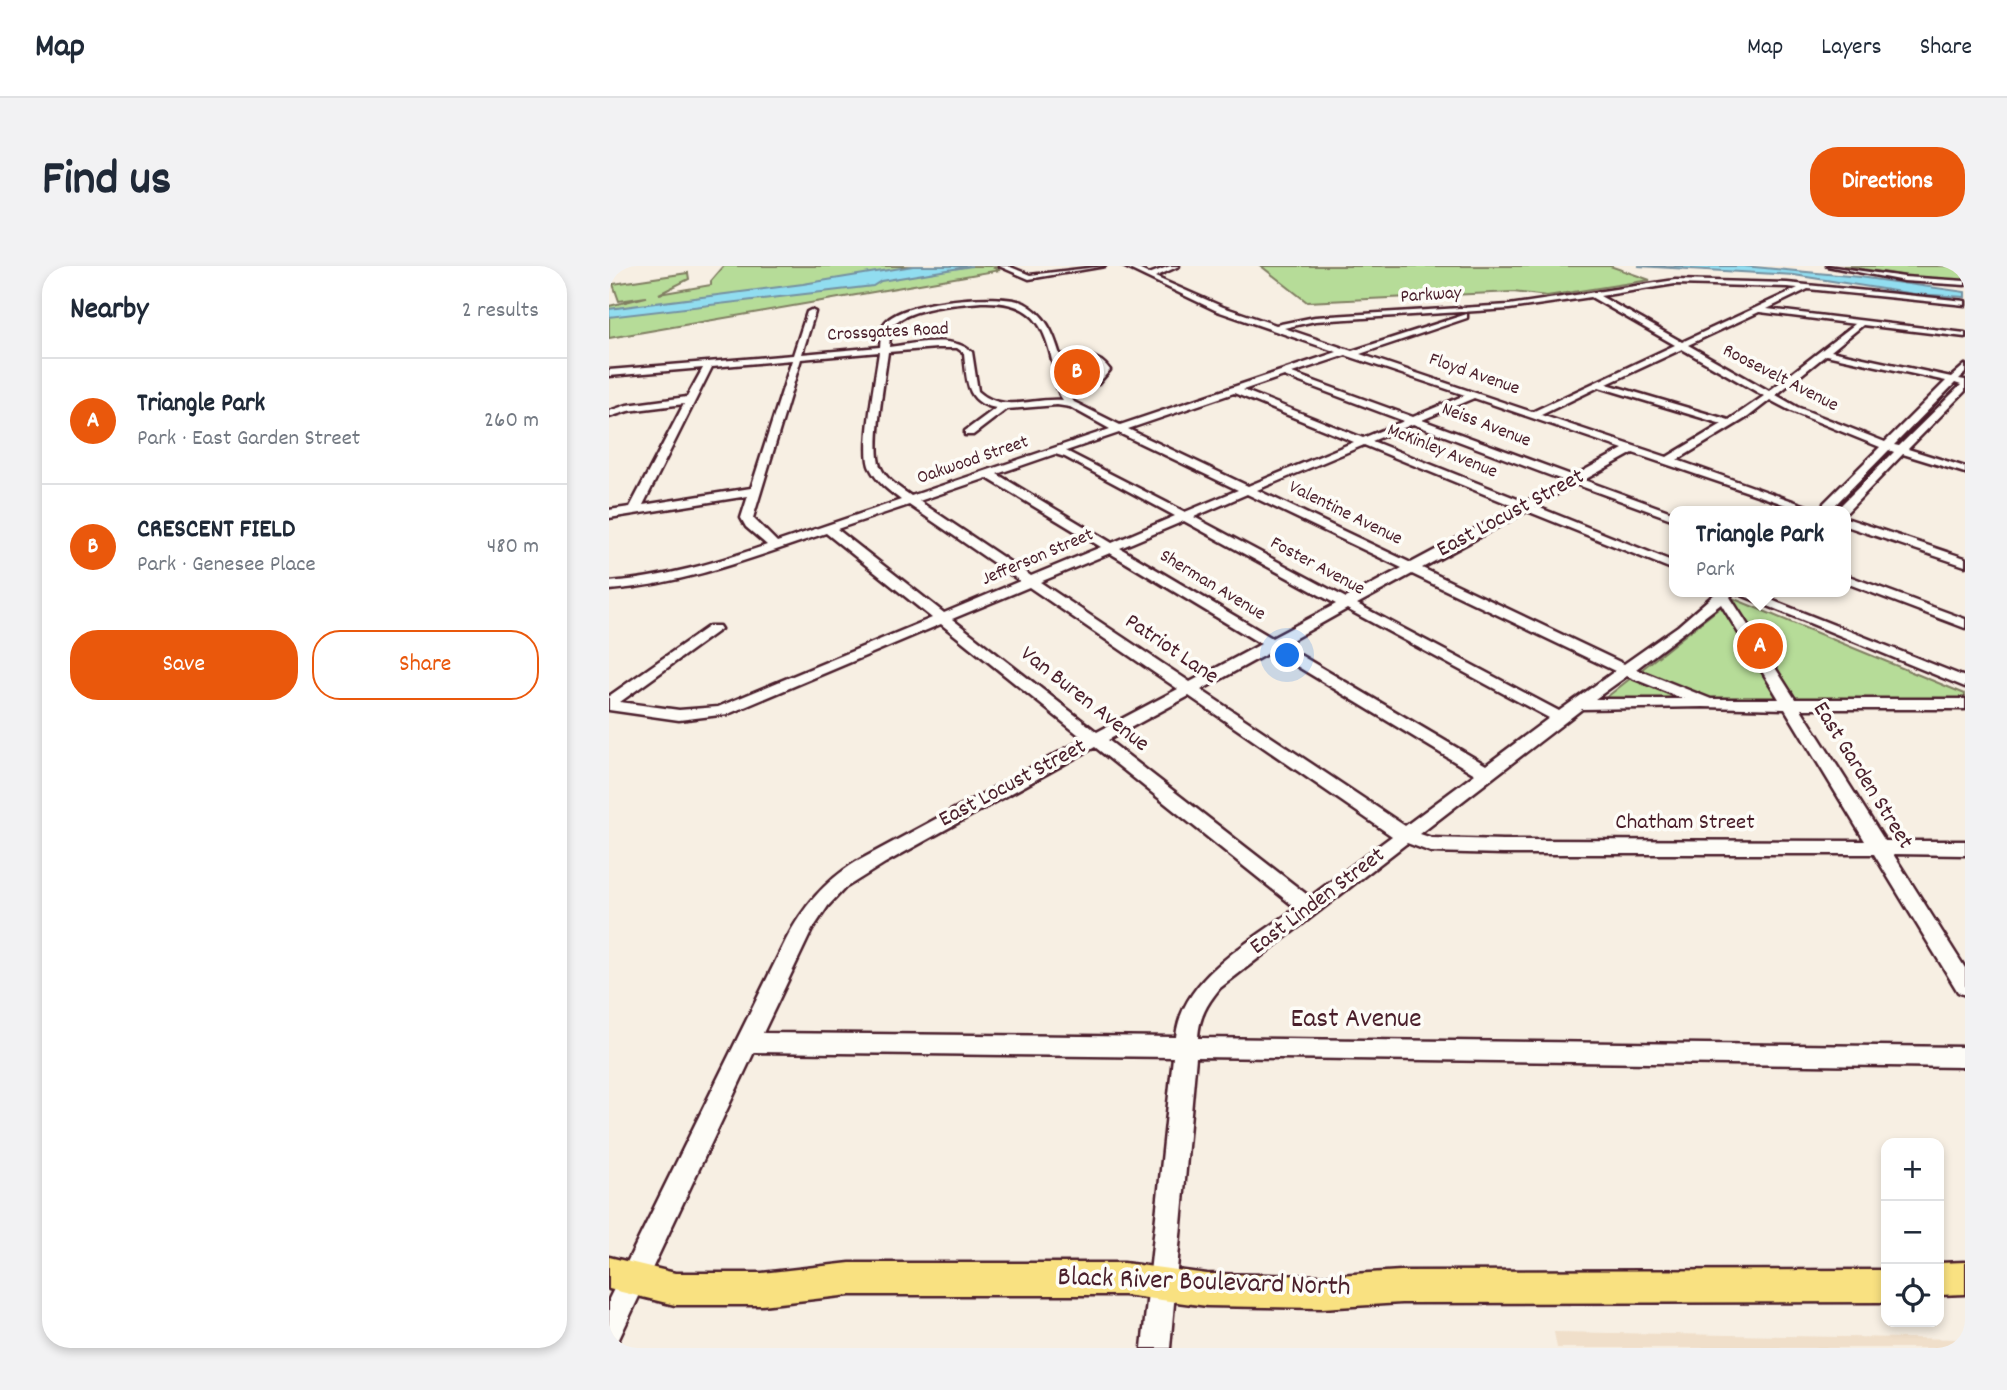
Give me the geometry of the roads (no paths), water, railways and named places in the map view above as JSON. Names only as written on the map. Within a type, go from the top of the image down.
[{"type":"main road","name":"Black River Boulevard North","points":[[622,1275],[675,1289],[762,1289],[850,1279],[1124,1279],[1207,1290],[1322,1292],[1401,1287],[1881,1286]]},
{"type":"main road","points":[[1944,1279],[1965,1279]]},
{"type":"street","points":[[1002,266],[1026,277],[1102,266]]},
{"type":"street","name":"Floyd Avenue","points":[[1126,266],[1220,309],[1800,506]]},
{"type":"street","points":[[1148,277],[1177,266]]},
{"type":"street","points":[[1830,266],[1905,279],[1965,283]]},
{"type":"street","name":"Parkway","points":[[1274,328],[1315,319],[1485,308],[1675,282],[1807,287],[1965,303]]},
{"type":"street","points":[[1532,415],[1807,287]]},
{"type":"street","name":"Roosevelt Avenue","points":[[1590,293],[1767,396],[1902,452],[1965,470]]},
{"type":"street","points":[[884,350],[887,325],[898,315],[993,299],[1012,301],[1040,318],[1047,327],[1063,392],[1070,403]]},
{"type":"street","name":"Oakwood Street","points":[[609,586],[680,576],[776,547],[1284,373],[1485,308]]},
{"type":"street","points":[[1760,310],[1965,335]]},
{"type":"street","points":[[776,547],[750,524],[747,518],[811,312]]},
{"type":"street","points":[[1668,461],[1731,424],[1861,323]]},
{"type":"street","points":[[949,345],[963,337]]},
{"type":"street","name":"Crossgates Road","points":[[609,373],[949,345],[968,352],[973,392],[977,396],[1006,406],[1070,403],[1121,429]]},
{"type":"street","name":"Patriot Lane","points":[[884,350],[872,447],[874,466],[890,487],[1406,836]]},
{"type":"street","points":[[1825,352],[1965,384],[1902,452],[1846,506]]},
{"type":"street","points":[[1054,358],[1091,359],[1099,361],[1106,370],[1095,382],[1063,392]]},
{"type":"street","points":[[635,509],[709,364]]},
{"type":"street","points":[[1828,506],[1965,368]]},
{"type":"street","name":"Neiss Avenue","points":[[1284,373],[1669,515]]},
{"type":"street","points":[[1599,384],[1731,424]]},
{"type":"street","name":"McKinley Avenue","points":[[1235,390],[1669,564]]},
{"type":"street","name":"Jefferson Street","points":[[609,704],[671,716],[700,716],[751,699],[1474,396]]},
{"type":"street","points":[[609,414],[627,408],[690,400]]},
{"type":"street","points":[[969,433],[1006,406]]},
{"type":"street","name":"Valentine Avenue","points":[[1121,429],[1627,671],[1709,704]]},
{"type":"street","name":"East Locust Street","points":[[609,1329],[622,1275],[746,1042],[796,940],[815,906],[833,886],[878,858],[1188,688],[1632,449]]},
{"type":"street","name":"Foster Avenue","points":[[1055,451],[1560,718]]},
{"type":"street","name":"Sherman Avenue","points":[[988,474],[1488,774]]},
{"type":"street","points":[[609,514],[756,491]]},
{"type":"street","points":[[1851,524],[1965,562]]},
{"type":"street","name":"Van Buren Avenue","points":[[829,528],[941,620],[1310,908]]},
{"type":"street","points":[[1851,581],[1965,624]]},
{"type":"street","name":"East Linden Street","points":[[1156,1348],[1185,1046],[1188,1023],[1197,1001],[1213,982],[1560,718],[1627,671],[1721,597]]},
{"type":"street","name":"East Garden Street","points":[[1727,597],[1789,704],[1965,986]]},
{"type":"street","points":[[1752,597],[1965,682]]},
{"type":"street","points":[[609,704],[714,629]]},
{"type":"street","points":[[1579,704],[1965,704]]},
{"type":"street","name":"Chatham Street","points":[[1406,836],[1431,845],[1503,847],[1965,848]]},
{"type":"street","name":"East Avenue","points":[[746,1042],[1185,1046],[1225,1050],[1965,1057]]},
{"type":"water","points":[[913,266],[972,266],[881,281],[873,286],[609,317],[609,309],[803,284]]},
{"type":"water","points":[[1638,266],[1744,266],[1859,277],[1965,292],[1965,297],[1914,294],[1794,275]]},
{"type":"place","name":"CRESCENT FIELD","points":[[1077,372]]},
{"type":"place","name":"Triangle Park","points":[[1760,646]]}]
